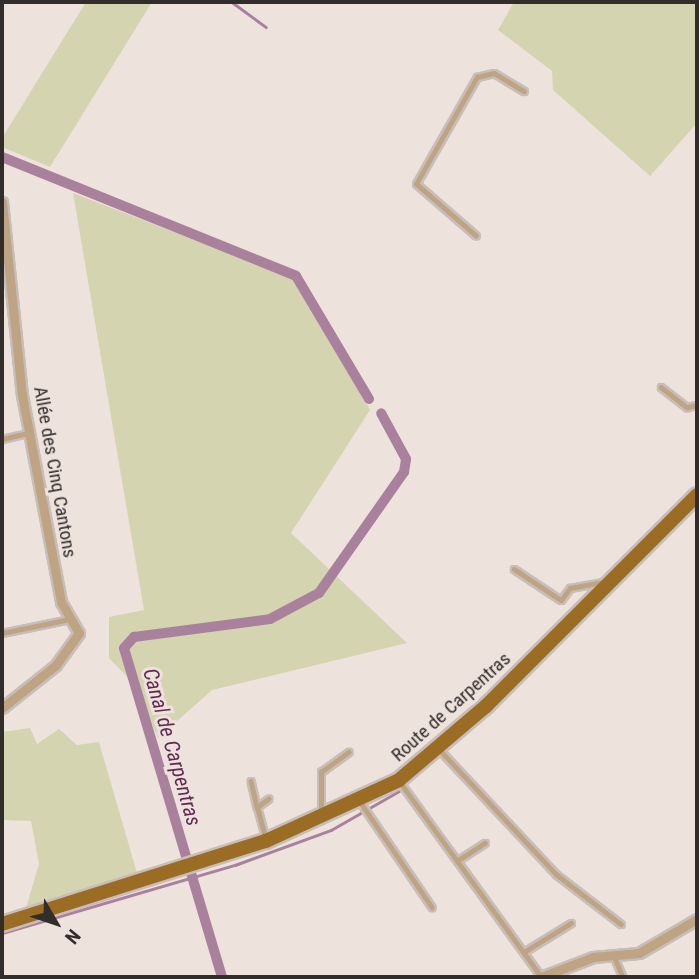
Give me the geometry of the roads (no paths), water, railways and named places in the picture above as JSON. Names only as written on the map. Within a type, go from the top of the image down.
[{"type":"main road","name":"Route de Carpentras","points":[[2,924],[266,841],[361,803],[399,780],[439,750],[697,495]]},
{"type":"street","name":"Allée des Cinq Cantons","points":[[2,202],[4,275],[30,433],[61,602],[79,639],[27,692],[2,708]]},
{"type":"street","points":[[541,977],[613,955],[639,953],[697,919]]},
{"type":"lane","points":[[476,236],[416,184],[477,77],[494,73],[523,91]]},
{"type":"lane","points":[[661,387],[687,407],[697,405]]},
{"type":"lane","points":[[2,439],[30,433]]},
{"type":"lane","points":[[514,569],[561,600],[570,587],[611,580]]},
{"type":"lane","points":[[2,633],[71,619]]},
{"type":"lane","points":[[439,750],[556,874],[621,924]]},
{"type":"lane","points":[[323,819],[321,772],[349,752]]},
{"type":"lane","points":[[251,780],[266,841]]},
{"type":"lane","points":[[399,780],[541,977]]},
{"type":"lane","points":[[257,807],[268,800]]},
{"type":"lane","points":[[361,803],[432,907]]},
{"type":"lane","points":[[457,861],[485,843]]},
{"type":"lane","points":[[524,952],[570,923]]},
{"type":"lane","points":[[613,955],[623,977]]},
{"type":"waterway","points":[[232,2],[266,27]]},
{"type":"waterway","name":"Canal de Carpentras","points":[[2,157],[296,276],[369,399]]},
{"type":"waterway","name":"Canal de Carpentras","points":[[222,977],[124,648],[134,637],[270,619],[319,593],[404,472],[406,459],[381,413]]},
{"type":"waterway","points":[[2,933],[235,865],[331,830],[399,791]]}]
